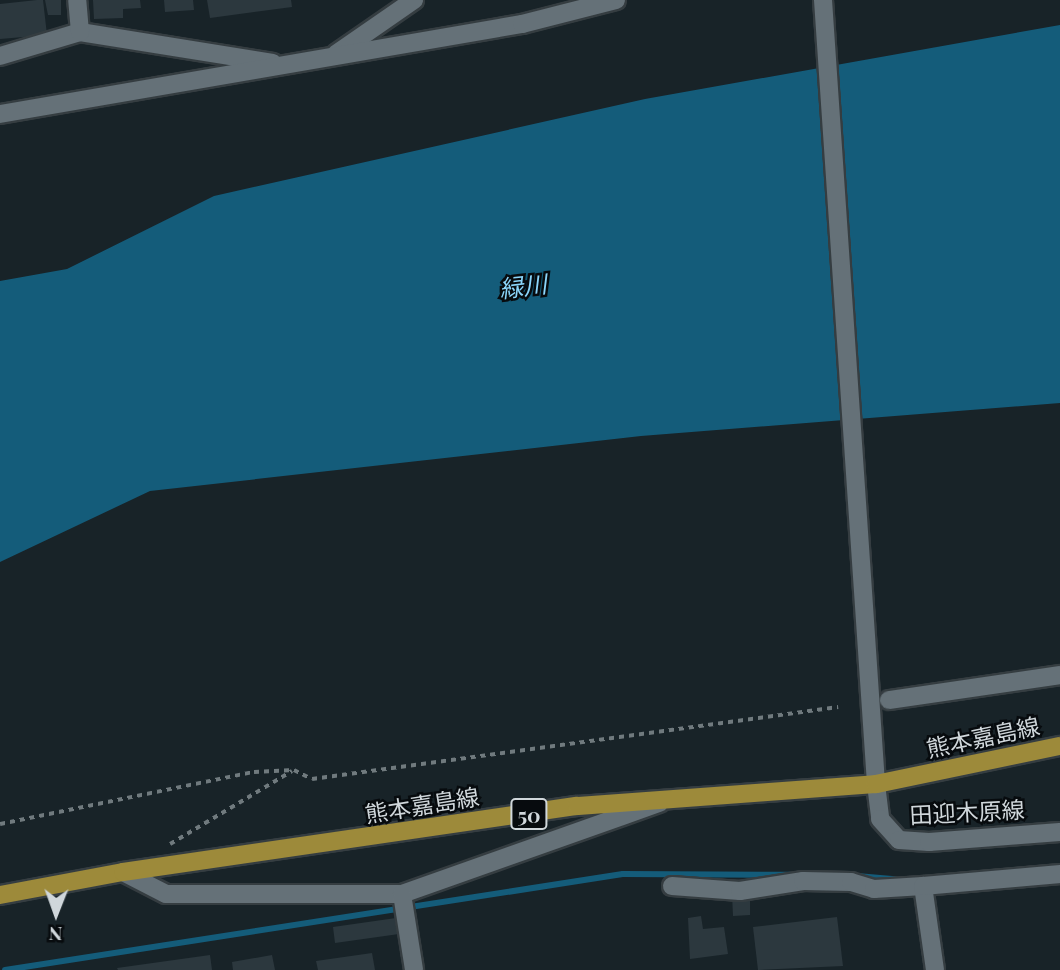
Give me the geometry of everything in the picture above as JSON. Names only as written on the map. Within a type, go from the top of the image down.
[{"type":"main road","name":"熊本嘉島線","points":[[0,895],[123,872],[577,806],[659,803],[876,784],[1060,746]]},
{"type":"street","points":[[77,0],[80,32]]},
{"type":"street","points":[[334,55],[414,0]]},
{"type":"street","points":[[0,114],[522,24],[616,0]]},
{"type":"street","points":[[823,0],[876,784]]},
{"type":"street","points":[[0,56],[80,32],[287,65]]},
{"type":"street","points":[[889,700],[1060,675]]},
{"type":"street","name":"田迎木原線","points":[[876,784],[880,819],[899,840],[929,842],[1060,832]]},
{"type":"street","points":[[123,872],[166,894],[402,894],[659,803]]},
{"type":"street","points":[[671,886],[740,891],[803,881],[851,882],[874,889],[1060,874]]},
{"type":"street","points":[[923,886],[934,970]]},
{"type":"street","points":[[402,894],[414,970]]},
{"type":"path","points":[[0,824],[254,772],[294,769],[312,779],[838,707]]},
{"type":"path","points":[[169,845],[294,769]]},
{"type":"water","name":"緑川","points":[[1060,25],[1060,403],[641,436],[150,491],[0,562],[0,281],[67,269],[214,196],[645,99]]},
{"type":"building","points":[[43,0],[47,35],[0,39],[0,4]]},
{"type":"building","points":[[45,0],[61,0],[61,15],[48,15]]},
{"type":"building","points":[[93,0],[140,0],[141,8],[123,9],[123,18],[94,19]]},
{"type":"building","points":[[164,0],[193,0],[194,10],[165,12]]},
{"type":"building","points":[[207,0],[291,0],[292,7],[210,18]]},
{"type":"building","points":[[732,894],[750,894],[750,915],[733,916]]},
{"type":"building","points":[[701,916],[703,929],[724,927],[728,954],[690,959],[688,918]]},
{"type":"building","points":[[837,917],[843,966],[758,970],[753,927]]},
{"type":"building","points":[[396,918],[399,934],[335,943],[333,927]]},
{"type":"building","points":[[372,953],[375,970],[318,970],[316,961]]},
{"type":"building","points":[[210,955],[212,970],[117,968]]},
{"type":"building","points":[[272,955],[275,970],[233,970],[232,962]]},
{"type":"waterway","points":[[5,970],[623,874],[790,875]]},
{"type":"waterway","points":[[857,876],[895,879]]}]
